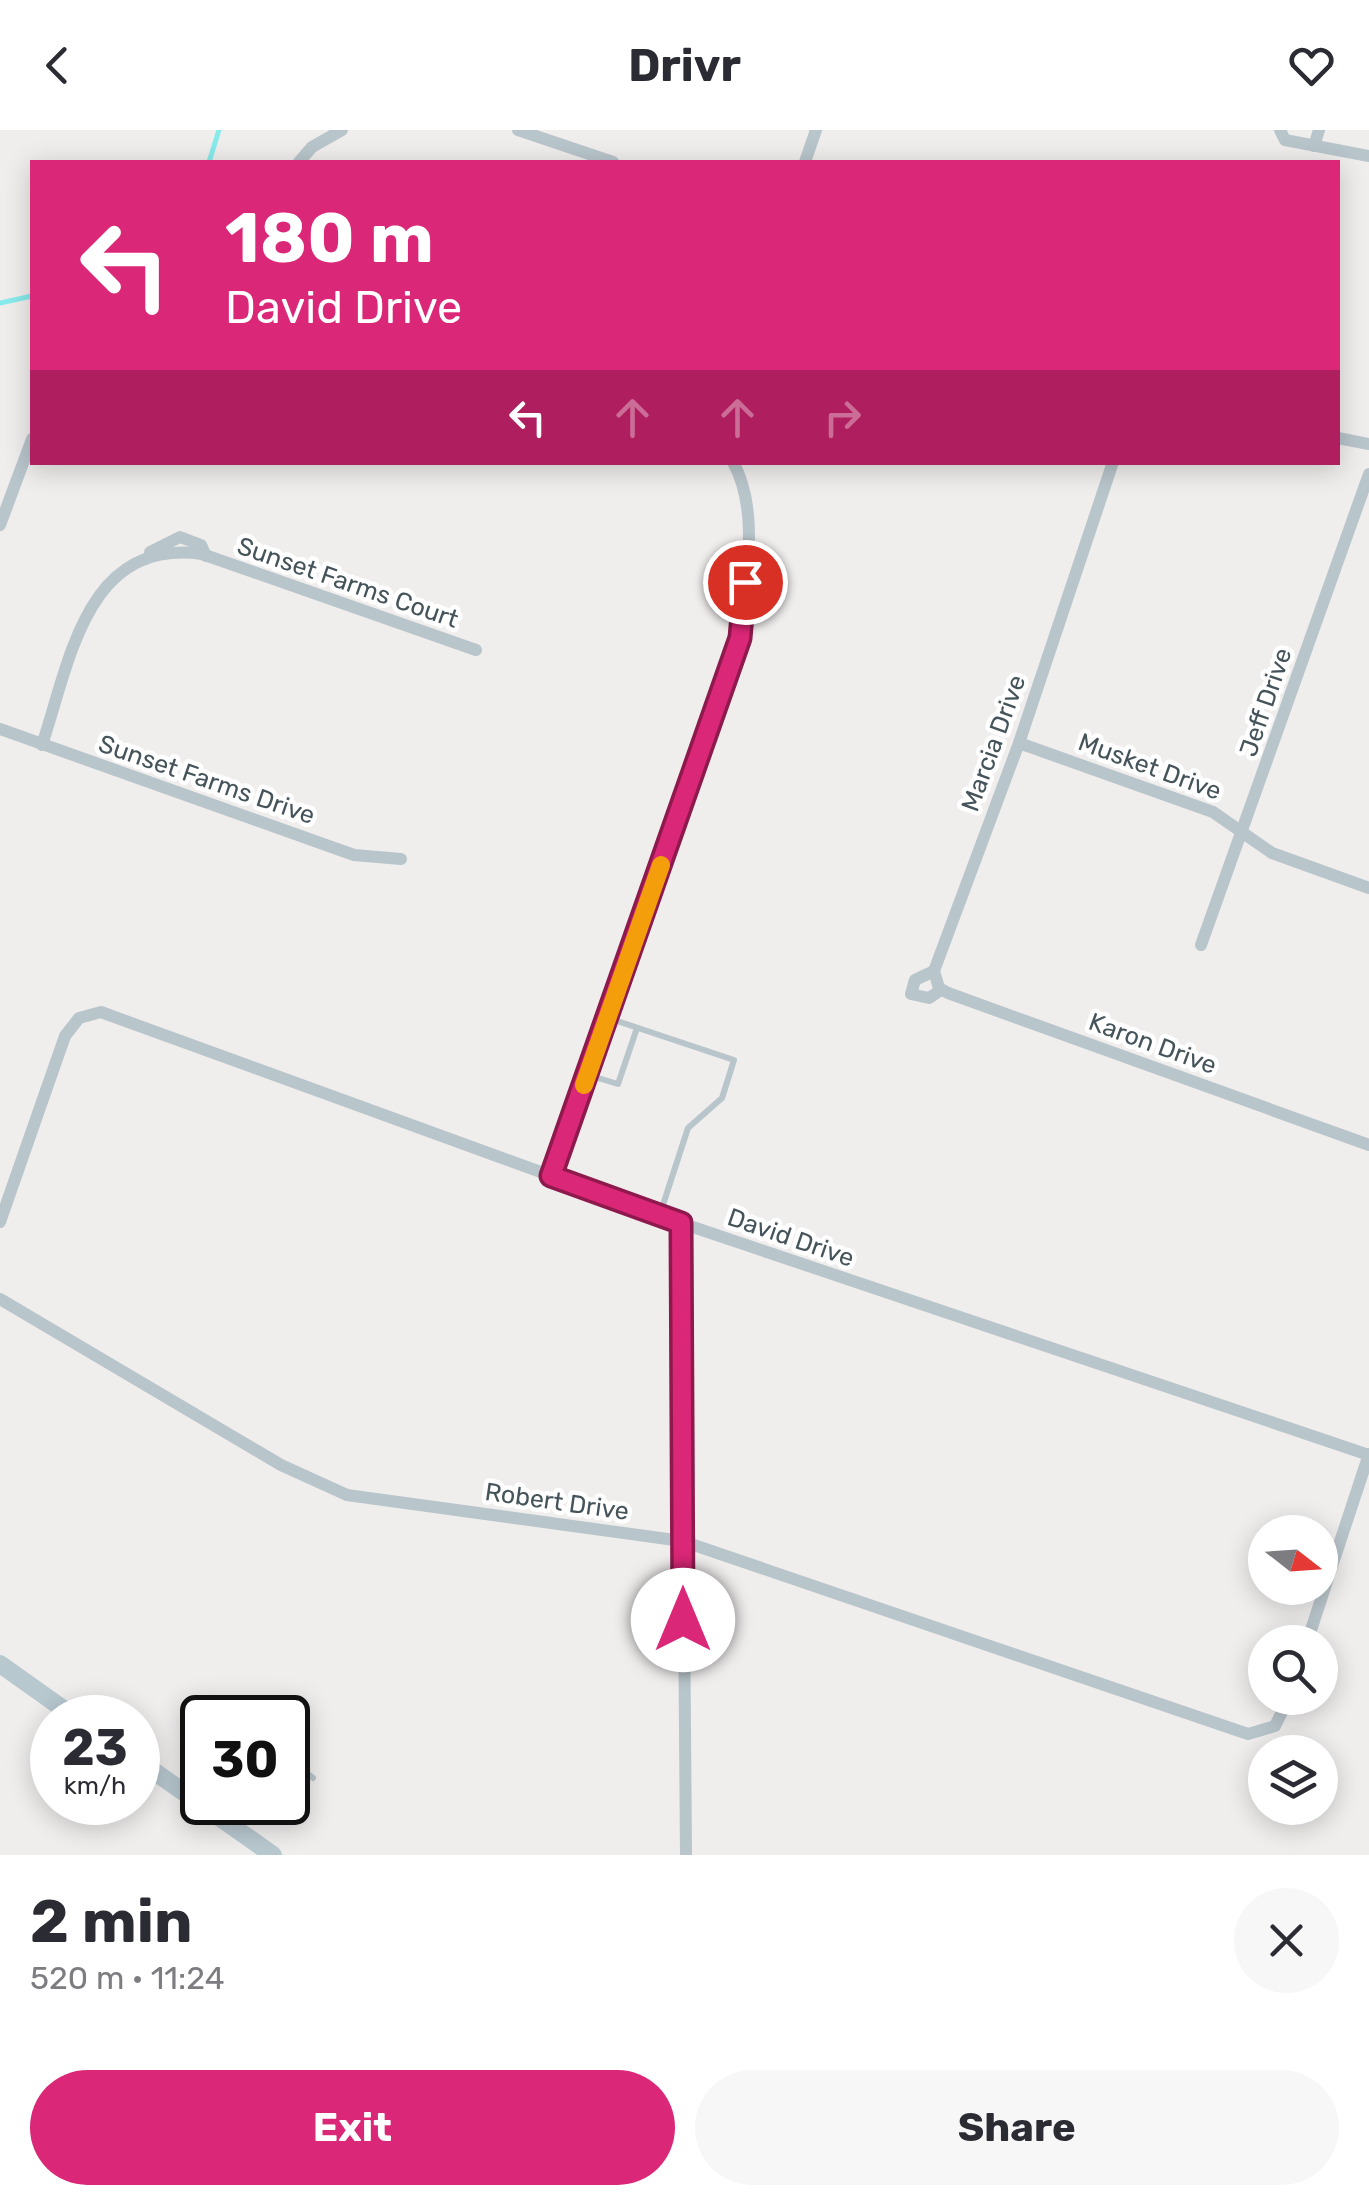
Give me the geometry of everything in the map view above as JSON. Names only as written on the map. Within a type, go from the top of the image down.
[{"type":"main road","points":[[0,1664],[44,1695]]},
{"type":"main road","points":[[160,1773],[223,1812],[273,1855]]},
{"type":"street","points":[[301,160],[312,147],[342,130]]},
{"type":"street","points":[[518,130],[606,160]]},
{"type":"street","points":[[805,160],[816,130]]},
{"type":"street","points":[[1280,130],[1286,140],[1369,156]]},
{"type":"street","points":[[1314,146],[1319,130]]},
{"type":"street","points":[[1340,438],[1369,444]]},
{"type":"street","points":[[0,525],[30,443]]},
{"type":"street","points":[[551,1176],[740,638],[748,554],[743,481],[735,465]]},
{"type":"street","name":"Marcia Drive","points":[[941,990],[929,998],[911,994],[914,980],[934,970],[1019,743],[1113,465]]},
{"type":"street","name":"Jeff Drive","points":[[1201,945],[1369,474]]},
{"type":"street","name":"Sunset Farms Court","points":[[42,745],[86,614],[110,579],[141,559],[182,551],[206,556],[476,650]]},
{"type":"street","name":"Sunset Farms Drive","points":[[0,729],[354,855],[401,859]]},
{"type":"street","name":"Musket Drive","points":[[1019,743],[1213,812],[1272,852],[1369,888]]},
{"type":"street","points":[[934,970],[941,990]]},
{"type":"street","name":"Karon Drive","points":[[941,990],[1369,1144]]},
{"type":"street","name":"David Drive","points":[[0,1222],[65,1036],[78,1018],[90,1013],[124,1020],[659,1216],[1369,1454]]},
{"type":"street","points":[[681,1223],[686,1855]]},
{"type":"street","name":"Robert Drive","points":[[0,1298],[282,1465],[346,1495],[682,1541],[1220,1728],[1248,1734],[1267,1730],[1281,1715]]},
{"type":"street","points":[[1313,1625],[1369,1454]]},
{"type":"lane","points":[[608,1018],[734,1060],[722,1098],[688,1128],[659,1216]]},
{"type":"lane","points":[[588,1075],[618,1084],[636,1028]]},
{"type":"waterway","points":[[210,160],[219,130]]},
{"type":"waterway","points":[[0,303],[30,296]]},
{"type":"slow traffic","points":[[584,1085],[661,865]]},
{"type":"route","points":[[683,1620],[681,1223],[551,1176],[740,638],[745,582]]}]
